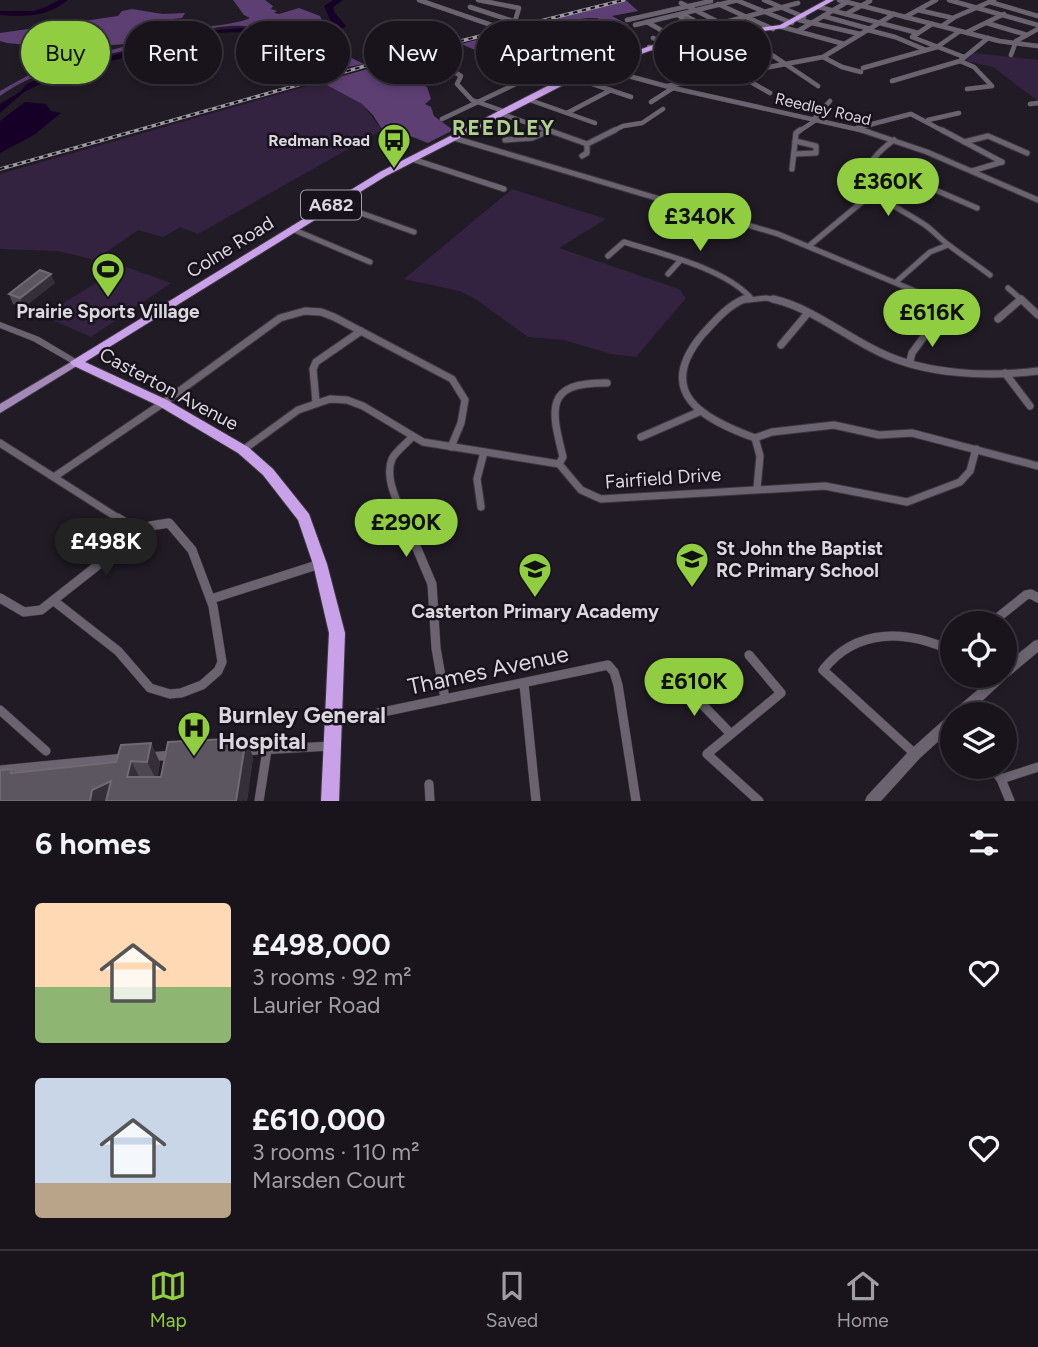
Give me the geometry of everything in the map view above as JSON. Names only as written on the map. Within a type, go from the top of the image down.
[{"type":"highway","name":"A682","points":[[773,29],[798,20],[831,0]]},
{"type":"highway","name":"A682","points":[[640,50],[654,46]]},
{"type":"highway","name":"Colne Road","points":[[76,362],[333,203],[558,84]]},
{"type":"highway","name":"Casterton Avenue","points":[[76,362],[163,403],[243,450],[268,472],[304,519],[320,564],[337,633],[330,801]]},
{"type":"main road","name":"Colne Road","points":[[0,409],[76,362]]},
{"type":"street","name":"Reedley Road","points":[[419,0],[479,21]]},
{"type":"street","points":[[478,0],[519,8],[516,21]]},
{"type":"street","points":[[640,24],[737,0],[764,12],[860,34]]},
{"type":"street","points":[[764,0],[782,7],[798,20]]},
{"type":"street","points":[[790,0],[918,33]]},
{"type":"street","points":[[839,0],[988,38],[1038,46]]},
{"type":"street","points":[[905,17],[936,0]]},
{"type":"street","points":[[948,0],[1038,27]]},
{"type":"street","points":[[982,0],[1038,16]]},
{"type":"street","points":[[627,20],[709,1],[773,29]]},
{"type":"street","points":[[836,20],[870,1]]},
{"type":"street","points":[[942,26],[953,18],[992,1]]},
{"type":"street","points":[[798,31],[847,2]]},
{"type":"street","points":[[681,3],[717,21]]},
{"type":"street","points":[[729,21],[798,3]]},
{"type":"street","points":[[470,7],[513,21]]},
{"type":"street","points":[[967,32],[1015,9]]},
{"type":"street","points":[[643,10],[659,19]]},
{"type":"street","points":[[918,10],[953,18]]},
{"type":"street","points":[[866,19],[881,11]]},
{"type":"street","points":[[771,64],[823,57],[894,14]]},
{"type":"street","points":[[677,15],[688,21]]},
{"type":"street","points":[[823,16],[895,37],[927,50]]},
{"type":"street","points":[[904,29],[918,20]]},
{"type":"street","points":[[647,22],[654,26]]},
{"type":"street","points":[[821,37],[846,22]]},
{"type":"street","points":[[986,23],[1027,35]]},
{"type":"street","points":[[932,24],[912,37],[962,59],[992,86],[967,89]]},
{"type":"street","points":[[782,27],[844,44]]},
{"type":"street","points":[[1011,55],[1016,41],[1038,27]]},
{"type":"street","points":[[823,57],[842,68],[862,70],[937,47],[960,31]]},
{"type":"street","points":[[805,41],[815,36]]},
{"type":"street","points":[[892,81],[962,59],[988,38]]},
{"type":"street","points":[[649,47],[654,50]]},
{"type":"street","points":[[771,54],[818,86]]},
{"type":"street","name":"Reedley Road","points":[[640,79],[857,128],[894,140],[1038,200]]},
{"type":"street","points":[[457,84],[477,102],[587,144],[623,126],[642,123],[663,109]]},
{"type":"street","points":[[442,119],[515,84]]},
{"type":"street","points":[[593,84],[631,97]]},
{"type":"street","points":[[665,86],[675,84]]},
{"type":"street","points":[[755,84],[770,93]]},
{"type":"street","points":[[651,102],[673,88]]},
{"type":"street","points":[[566,113],[611,90]]},
{"type":"street","points":[[527,99],[595,123]]},
{"type":"street","points":[[792,169],[796,133],[816,119],[830,101]]},
{"type":"street","points":[[1030,104],[1038,103]]},
{"type":"street","points":[[927,121],[959,113]]},
{"type":"street","points":[[857,128],[905,114],[927,121],[1002,162],[971,172]]},
{"type":"street","points":[[505,140],[516,137],[534,140],[549,131]]},
{"type":"street","points":[[964,142],[988,136],[1027,153]]},
{"type":"street","points":[[454,138],[809,246],[943,303]]},
{"type":"street","points":[[894,140],[883,148],[869,168],[867,183],[876,196],[927,226],[948,245],[990,275]]},
{"type":"street","points":[[794,154],[816,153],[816,146],[796,141]]},
{"type":"street","points":[[582,156],[587,153],[587,144]]},
{"type":"street","points":[[412,159],[504,189]]},
{"type":"street","points":[[873,163],[891,168],[977,208]]},
{"type":"street","points":[[1027,195],[1038,192]]},
{"type":"street","points":[[809,246],[862,202],[876,196]]},
{"type":"street","points":[[333,203],[414,232]]},
{"type":"street","points":[[292,229],[370,262]]},
{"type":"street","points":[[608,256],[624,242],[700,267],[712,276],[735,282],[750,297]]},
{"type":"street","points":[[896,282],[930,252],[948,245]]},
{"type":"street","points":[[668,274],[679,262]]},
{"type":"street","points":[[1008,288],[1038,316]]},
{"type":"street","points":[[1038,371],[956,371],[910,361],[879,352],[776,300],[750,297],[732,304],[687,354],[679,380],[681,389],[701,411],[720,425],[755,438],[772,432],[834,425],[878,435],[912,433],[1038,466]]},
{"type":"street","points":[[998,319],[1020,300]]},
{"type":"street","points":[[54,477],[163,403],[280,318],[305,311],[321,312],[452,379],[460,387],[466,400],[451,447]]},
{"type":"street","points":[[781,345],[807,314]]},
{"type":"street","points":[[0,325],[36,339],[76,362]]},
{"type":"street","points":[[910,361],[912,353],[931,327]]},
{"type":"street","points":[[316,402],[313,369],[316,362],[361,331]]},
{"type":"street","points":[[1005,373],[1030,406]]},
{"type":"street","points":[[243,450],[287,416],[316,402],[342,401],[359,404],[411,438],[559,464],[563,457],[553,412],[556,401],[568,390],[582,384],[607,383]]},
{"type":"street","points":[[641,437],[701,411]]},
{"type":"street","points":[[411,438],[391,459],[390,475],[394,494],[432,584],[436,648],[445,699]]},
{"type":"street","points":[[755,438],[760,454],[757,488]]},
{"type":"street","points":[[0,443],[140,532]]},
{"type":"street","name":"Fairfield Drive","points":[[559,464],[574,487],[586,495],[601,499],[825,486],[907,502],[960,482],[970,471],[976,449]]},
{"type":"street","points":[[481,507],[475,487],[476,471],[484,452]]},
{"type":"street","points":[[0,597],[20,613],[30,614],[54,601],[140,532],[162,523],[173,526],[192,548],[211,599],[222,662],[220,669],[214,677],[182,693],[166,694],[150,688],[117,650],[54,601]]},
{"type":"street","points":[[211,599],[320,564]]},
{"type":"street","points":[[1006,611],[1026,595],[1031,594],[1038,598]]},
{"type":"street","points":[[915,754],[823,670],[828,663],[858,643],[885,634],[904,633],[940,645]]},
{"type":"street","points":[[1017,661],[1035,647]]},
{"type":"street","points":[[749,655],[781,693],[706,754],[759,801]]},
{"type":"street","name":"Thames Avenue","points":[[335,723],[608,665],[614,672],[618,685],[636,801]]},
{"type":"street","points":[[690,682],[696,698],[730,733]]},
{"type":"street","points":[[524,684],[536,801]]},
{"type":"street","points":[[972,702],[985,688]]},
{"type":"street","points":[[0,710],[46,751]]},
{"type":"street","points":[[872,801],[915,754],[940,736]]},
{"type":"street","points":[[229,752],[334,746]]},
{"type":"street","points":[[259,801],[267,750]]},
{"type":"street","points":[[0,770],[191,754]]},
{"type":"street","points":[[1017,774],[1038,767]]},
{"type":"street","points":[[1001,779],[1010,801]]},
{"type":"street","points":[[429,784],[430,801]]},
{"type":"shaded area","points":[[233,0],[265,0],[273,6],[271,9],[277,11],[274,13],[299,8],[320,16],[322,21],[241,21],[250,18],[244,15]]},
{"type":"shaded area","points":[[333,0],[343,0],[333,7],[342,21],[331,21],[324,6]]},
{"type":"shaded area","points":[[627,1],[638,11],[612,16],[621,21],[591,18],[545,21]]},
{"type":"shaded area","points":[[132,9],[163,14],[185,13],[182,18],[124,21],[124,44],[110,45],[110,21],[83,21],[118,16],[122,11]]},
{"type":"shaded area","points":[[236,22],[236,26],[222,27],[222,25]]},
{"type":"shaded area","points":[[236,29],[236,32],[222,33],[222,30]]},
{"type":"shaded area","points":[[21,30],[21,44],[0,41],[0,33]]},
{"type":"shaded area","points":[[476,40],[476,50],[462,44]]},
{"type":"shaded area","points":[[124,47],[124,50],[110,54],[110,50]]},
{"type":"shaded area","points":[[124,52],[124,57],[110,61],[110,56]]},
{"type":"shaded area","points":[[974,53],[1038,60],[1038,101],[993,67],[966,61]]},
{"type":"shaded area","points":[[350,57],[364,64],[350,67]]},
{"type":"shaded area","points":[[364,70],[364,84],[422,84],[427,87],[431,99],[425,104],[431,107],[434,116],[453,130],[428,143],[405,134],[388,139],[373,115],[362,104],[325,84],[350,84],[350,74]]},
{"type":"shaded area","points":[[21,79],[21,83],[0,96],[0,91]]},
{"type":"shaded area","points":[[27,84],[40,84],[24,92],[0,113],[0,104],[20,92]]},
{"type":"shaded area","points":[[314,84],[325,84],[362,104],[382,130],[198,234],[180,227],[163,237],[138,230],[95,260],[58,251],[0,249],[0,174]]},
{"type":"shaded area","points":[[25,102],[46,104],[51,111],[61,113],[34,135],[0,153],[0,121]]},
{"type":"shaded area","points":[[512,189],[606,219],[559,248],[679,289],[686,298],[636,357],[611,354],[564,340],[528,337],[474,298],[459,291],[404,279]]},
{"type":"shaded area","name":"Prairie Sports Village","points":[[123,266],[171,283],[91,337],[43,316]]},
{"type":"building","points":[[687,15],[696,20],[687,21],[679,17]]},
{"type":"building","points":[[40,270],[51,274],[20,298],[9,294]]},
{"type":"building","points":[[246,738],[236,801],[106,801],[111,781],[92,790],[90,801],[0,801],[0,770],[12,769],[11,773],[116,762],[121,745],[151,743],[147,762],[131,761],[127,777],[161,777],[168,742]]},
{"type":"waterway","points":[[0,13],[34,13],[49,9],[64,0]]},
{"type":"railway","points":[[0,169],[397,57],[624,0]]},
{"type":"place","name":"Redman Road","points":[[394,170]]},
{"type":"place","name":"Prairie Sports Village","points":[[108,299]]},
{"type":"place","name":"St John the Baptist RC Primary School","points":[[692,589]]},
{"type":"place","name":"Casterton Primary Academy","points":[[535,599]]},
{"type":"place","name":"Burnley General Hospital","points":[[194,758]]},
{"type":"district","name":"REEDLEY","points":[[504,127]]}]
